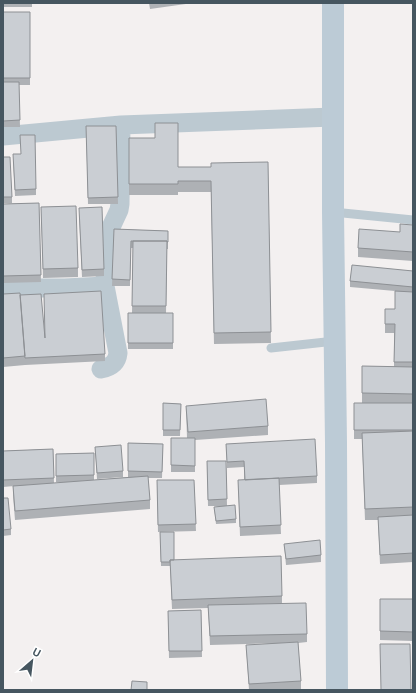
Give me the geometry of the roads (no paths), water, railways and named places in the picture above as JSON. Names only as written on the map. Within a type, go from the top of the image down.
[{"type":"main road","points":[[333,3],[333,212],[337,690]]},
{"type":"street","points":[[3,136],[121,125],[333,117]]},
{"type":"street","points":[[101,369],[111,366],[118,357],[105,286],[106,238],[119,210],[120,204],[121,125]]},
{"type":"street","points":[[3,288],[65,288],[105,286]]},
{"type":"lane","points":[[333,212],[413,220]]},
{"type":"lane","points":[[271,348],[335,341]]}]
